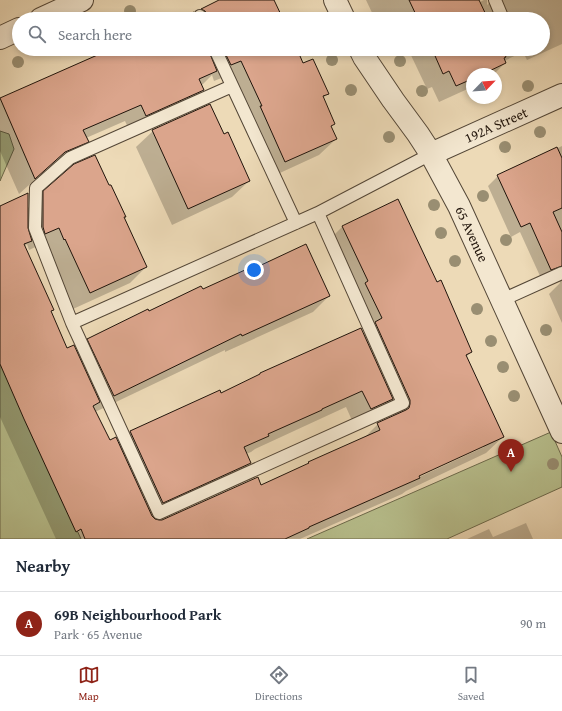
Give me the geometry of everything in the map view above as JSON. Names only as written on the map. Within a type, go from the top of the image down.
[{"type":"street","points":[[56,12],[82,0]]},
{"type":"street","points":[[335,0],[341,12]]},
{"type":"street","points":[[0,38],[12,32]]},
{"type":"street","name":"65 Avenue","points":[[364,56],[384,88],[431,154],[459,206],[562,432]]},
{"type":"street","name":"192A Street","points":[[431,154],[562,95]]},
{"type":"lane","points":[[495,0],[500,12]]},
{"type":"lane","points":[[218,56],[296,223]]},
{"type":"lane","points":[[232,86],[70,158],[36,188],[35,228],[72,323],[159,513],[403,403],[318,213]]},
{"type":"lane","points":[[72,323],[318,213],[431,154]]},
{"type":"lane","points":[[502,300],[562,273]]},
{"type":"green space","points":[[0,131],[9,134],[14,149],[0,181]]},
{"type":"green space","points":[[0,363],[81,539],[0,539]]},
{"type":"green space","points":[[551,432],[562,457],[562,487],[447,539],[307,539]]},
{"type":"building","points":[[219,0],[274,0],[280,12],[206,12],[201,9]]},
{"type":"building","points":[[409,0],[479,0],[485,12],[415,12]]},
{"type":"building","points":[[95,56],[211,56],[217,71],[199,79],[204,90],[146,116],[141,105],[83,130],[89,142],[65,152],[35,179],[0,98]]},
{"type":"building","points":[[226,56],[300,56],[303,63],[313,59],[329,94],[323,96],[335,124],[331,126],[337,139],[285,162],[260,106],[262,106],[241,61],[231,65]]},
{"type":"building","points":[[435,56],[506,57],[504,58],[506,63],[496,68],[466,68],[466,82],[456,86],[449,71],[443,74]]},
{"type":"building","points":[[210,104],[224,134],[228,132],[250,181],[188,209],[152,130]]},
{"type":"building","points":[[557,147],[562,158],[562,208],[553,212],[562,232],[562,266],[551,270],[530,223],[521,227],[497,175]]},
{"type":"building","points":[[95,155],[126,217],[124,217],[147,267],[90,293],[59,228],[45,234],[43,227],[43,191],[74,164]]},
{"type":"building","points":[[28,193],[28,228],[32,241],[24,244],[54,310],[51,311],[67,348],[74,345],[100,402],[93,406],[110,440],[116,437],[152,516],[155,519],[162,520],[258,477],[261,485],[380,430],[377,423],[409,408],[410,400],[375,322],[382,318],[365,283],[368,281],[342,226],[398,199],[437,282],[441,280],[472,352],[466,355],[504,437],[419,476],[420,478],[285,539],[85,539],[81,529],[76,532],[0,364],[0,206]]},
{"type":"building","points":[[306,244],[330,296],[242,336],[241,334],[114,396],[87,339],[148,309],[149,311],[201,286],[203,289],[256,265],[257,267]]},
{"type":"building","points":[[361,328],[393,399],[371,409],[362,391],[322,409],[244,447],[251,463],[163,503],[130,431],[220,390],[221,393],[260,373]]},
{"type":"place","name":"69B Neighbourhood Park","points":[[511,472]]}]
